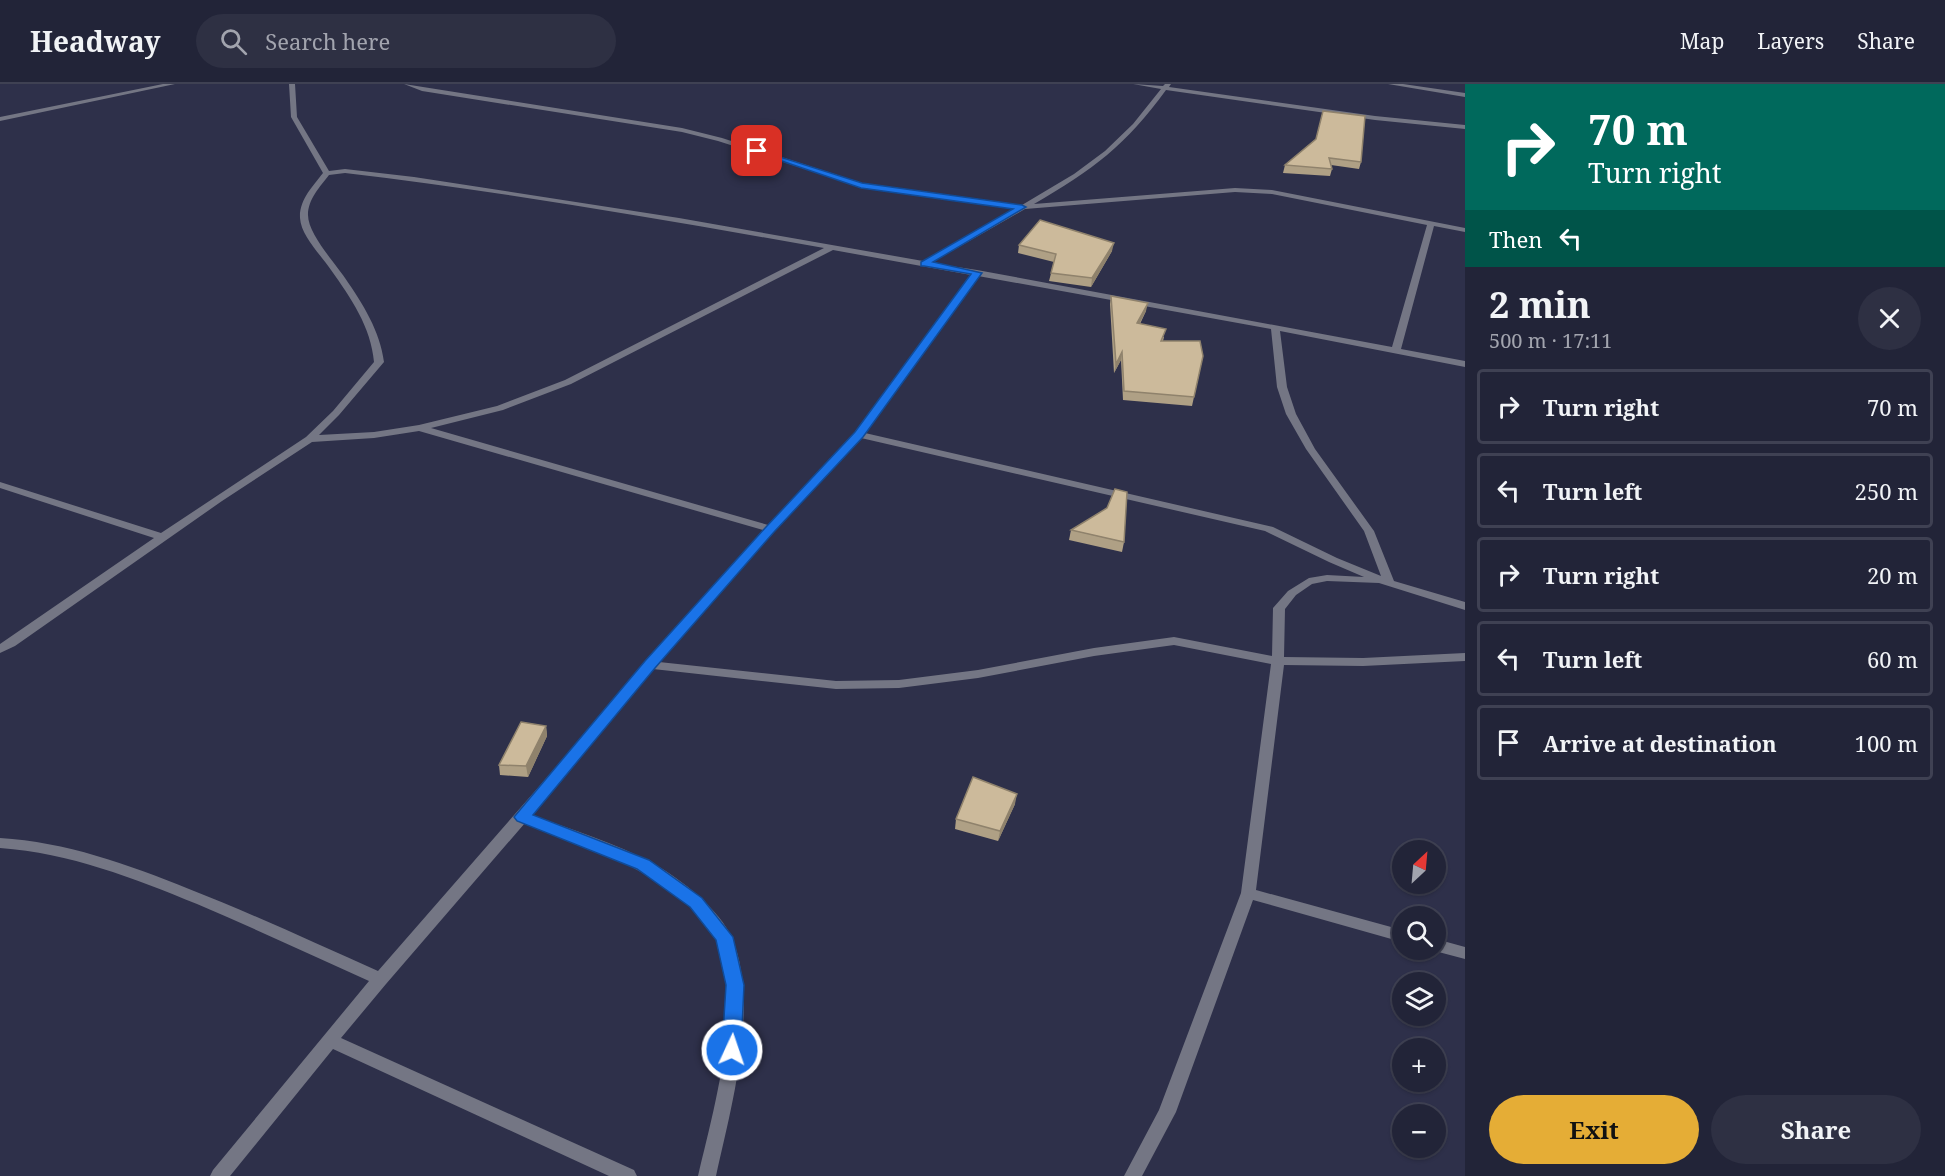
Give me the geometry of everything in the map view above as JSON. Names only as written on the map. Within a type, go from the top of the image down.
[{"type":"street","points":[[0,119],[172,84]]},
{"type":"street","points":[[292,84],[294,117],[327,173]]},
{"type":"street","points":[[407,84],[422,89],[682,130],[720,139],[861,185],[1022,207],[1235,189],[1272,192],[1465,230]]},
{"type":"street","points":[[1136,84],[1166,86],[1375,118],[1465,127]]},
{"type":"street","points":[[1391,84],[1465,95]]},
{"type":"street","points":[[924,264],[1098,160],[1148,113],[1166,86]]},
{"type":"street","points":[[4,644],[310,439],[336,413],[379,362],[374,339],[363,314],[316,243],[304,219],[307,201],[327,173],[345,171],[425,181],[679,220],[1275,327],[1465,364]]},
{"type":"street","points":[[1396,350],[1431,225]]},
{"type":"street","points":[[310,439],[374,435],[418,428],[500,408],[568,382],[833,247]]},
{"type":"street","points":[[219,1176],[380,979],[522,817],[650,665],[770,529],[859,435],[977,273]]},
{"type":"street","points":[[1275,327],[1284,394],[1301,434],[1329,477],[1370,532],[1389,583]]},
{"type":"street","points":[[418,428],[770,529]]},
{"type":"street","points":[[859,435],[1269,529],[1333,560],[1389,583],[1465,606]]},
{"type":"street","points":[[0,485],[164,538]]},
{"type":"street","points":[[1133,1176],[1167,1112],[1248,893],[1278,661],[1280,608],[1292,593],[1309,581],[1327,578],[1389,583]]},
{"type":"street","points":[[650,665],[836,685],[899,684],[978,674],[1174,641],[1278,661],[1363,662],[1465,657]]},
{"type":"street","points":[[522,817],[643,865],[696,903],[724,937],[735,985],[730,1071],[707,1176]]},
{"type":"street","points":[[0,843],[22,843],[124,868],[221,906],[380,979]]},
{"type":"street","points":[[1248,893],[1392,933]]},
{"type":"street","points":[[1446,948],[1465,953]]},
{"type":"street","points":[[329,1040],[628,1176]]},
{"type":"building","points":[[1323,111],[1365,116],[1361,162],[1329,158],[1332,169],[1285,165],[1316,139]]},
{"type":"building","points":[[1040,220],[1114,243],[1092,278],[1051,273],[1056,254],[1019,245]]},
{"type":"building","points":[[1111,296],[1148,303],[1137,323],[1166,329],[1161,341],[1200,341],[1203,356],[1194,397],[1124,391],[1122,352],[1116,364]]},
{"type":"building","points":[[1115,489],[1127,492],[1124,542],[1071,530],[1107,508]]},
{"type":"building","points":[[521,722],[546,726],[526,766],[499,765]]},
{"type":"building","points":[[973,777],[1017,794],[1000,831],[956,819]]},
{"type":"route","points":[[732,1050],[735,985],[724,937],[696,903],[643,865],[522,817],[650,665],[770,529],[859,435],[977,273],[924,264],[1022,207],[861,185],[757,151]]}]
